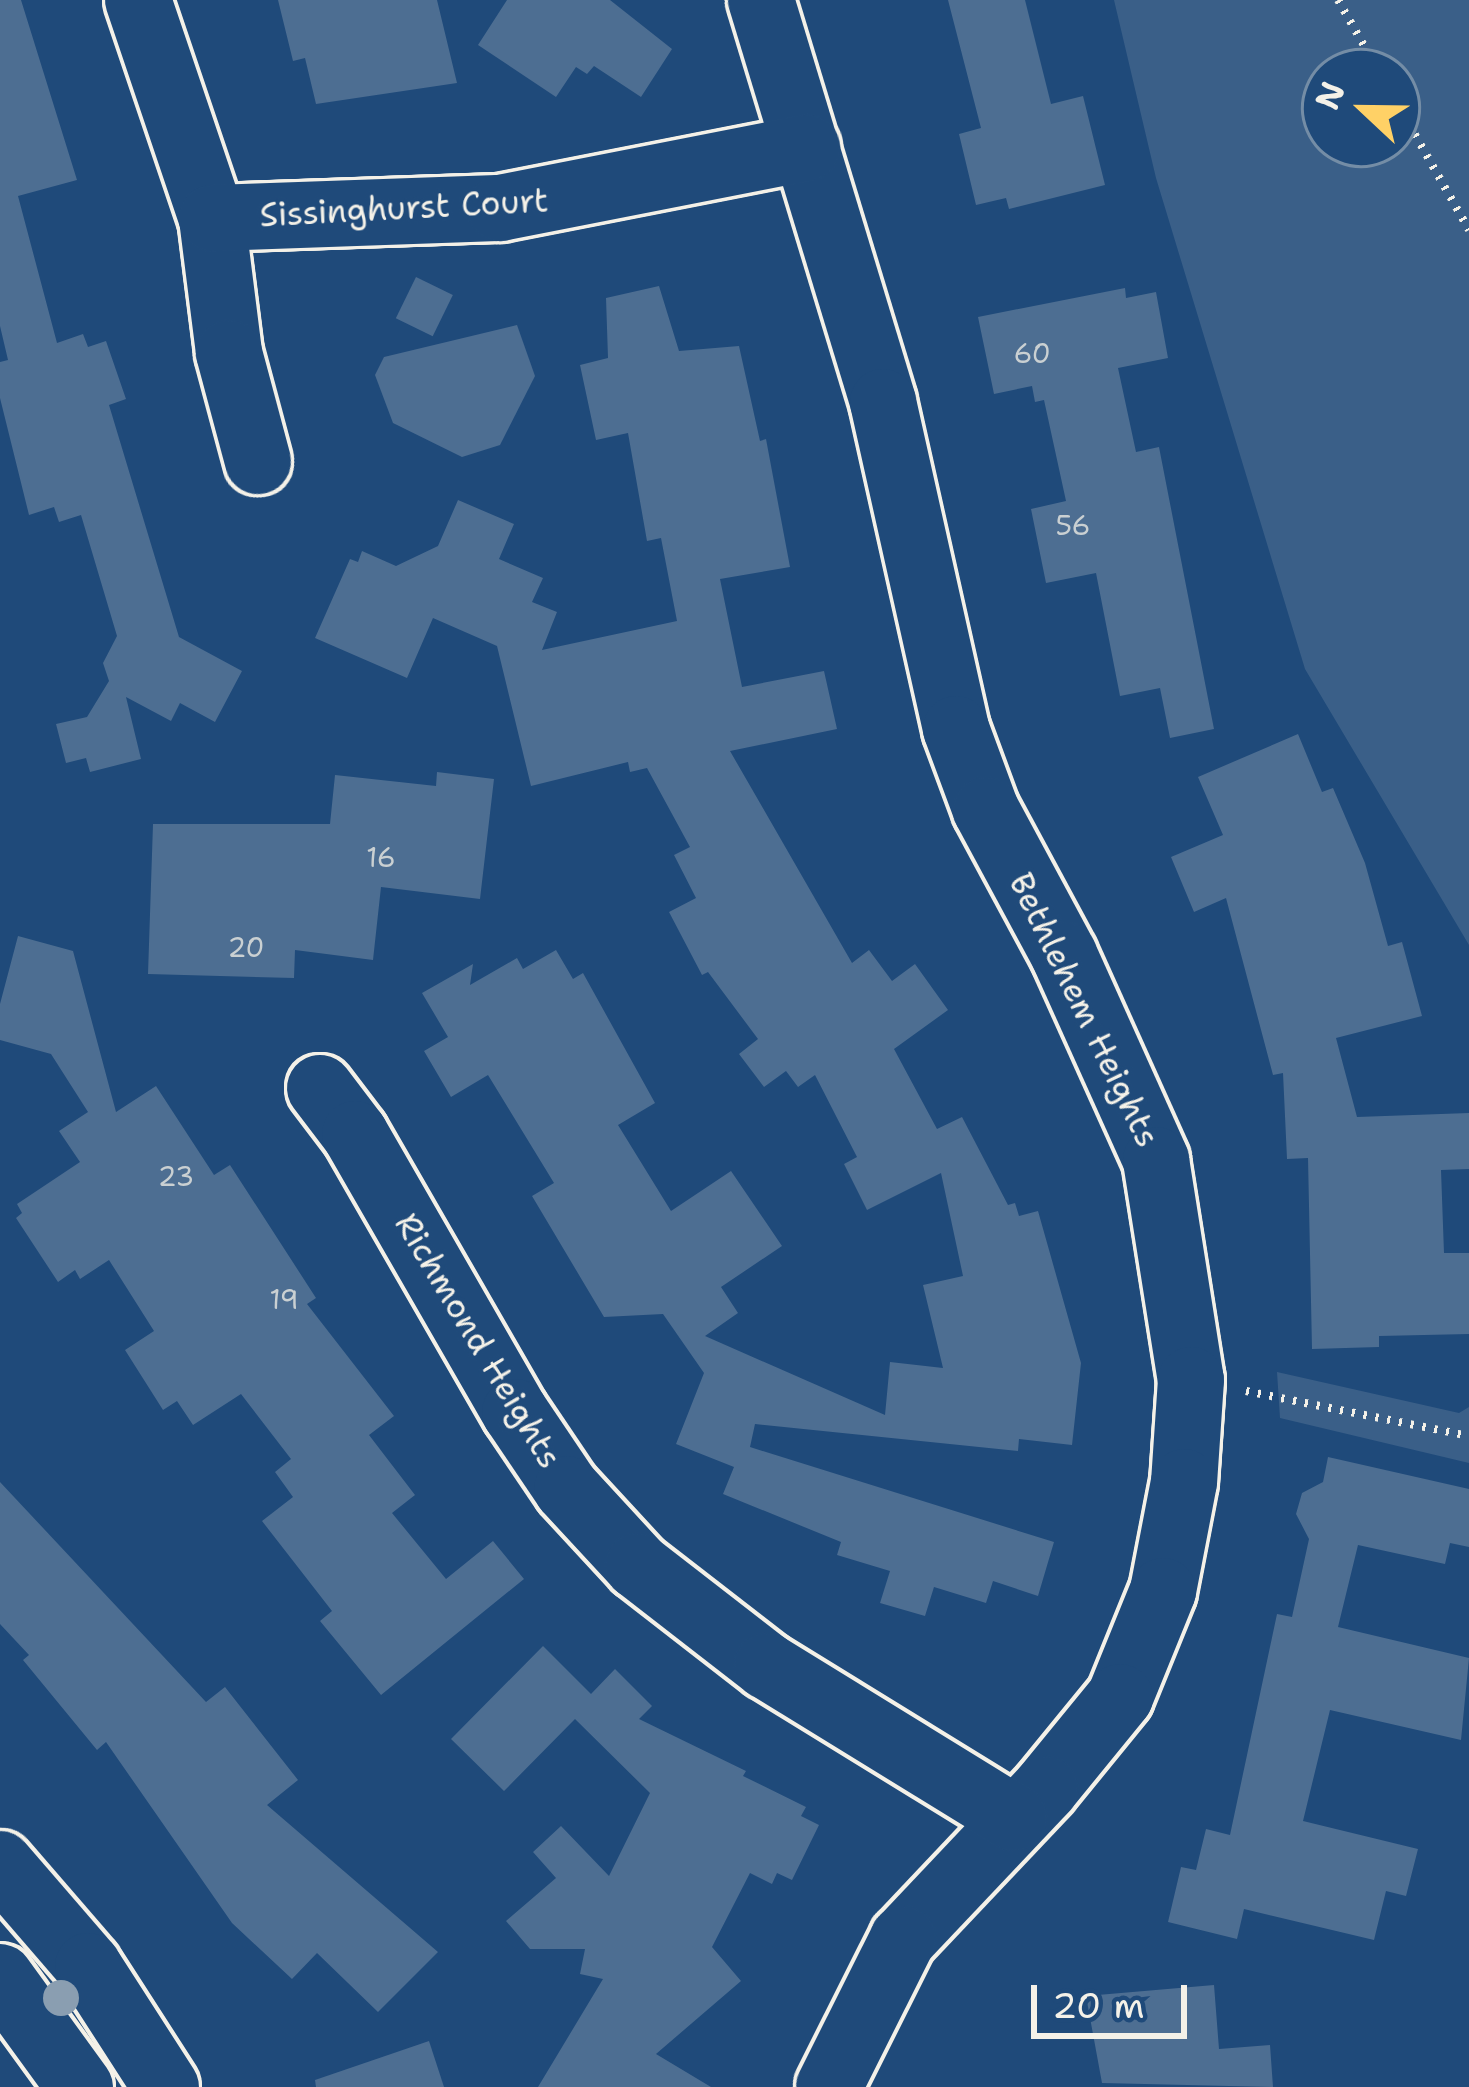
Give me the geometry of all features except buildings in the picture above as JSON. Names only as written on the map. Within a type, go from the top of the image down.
[{"type":"street","name":"Sissinghurst Court","points":[[138,0],[212,218],[229,353],[259,461]]},
{"type":"street","name":"Bethlehem Heights","points":[[761,0],[900,464],[956,729],[986,810],[1064,955],[1156,1160],[1191,1380],[1184,1481],[1145,1646],[1090,1738],[903,1939],[829,2087]]},
{"type":"street","name":"Sissinghurst Court","points":[[212,218],[500,208],[807,148]]},
{"type":"street","name":"Richmond Heights","points":[[320,1088],[356,1134],[514,1412],[567,1489],[638,1565],[767,1666],[1014,1818]]},
{"type":"street","points":[[3,1873],[88,1966],[166,2087]]},
{"type":"street","points":[[0,1977],[80,2087]]},
{"type":"path","points":[[1338,0],[1365,48]]},
{"type":"path","points":[[1421,146],[1469,230]]},
{"type":"path","points":[[1191,1380],[1469,1436]]},
{"type":"shaded area","points":[[1114,0],[1469,0],[1469,945],[1305,669],[1156,178]]},
{"type":"shaded area","points":[[1277,1372],[1459,1413],[1469,1407],[1469,1463],[1280,1418]]}]
